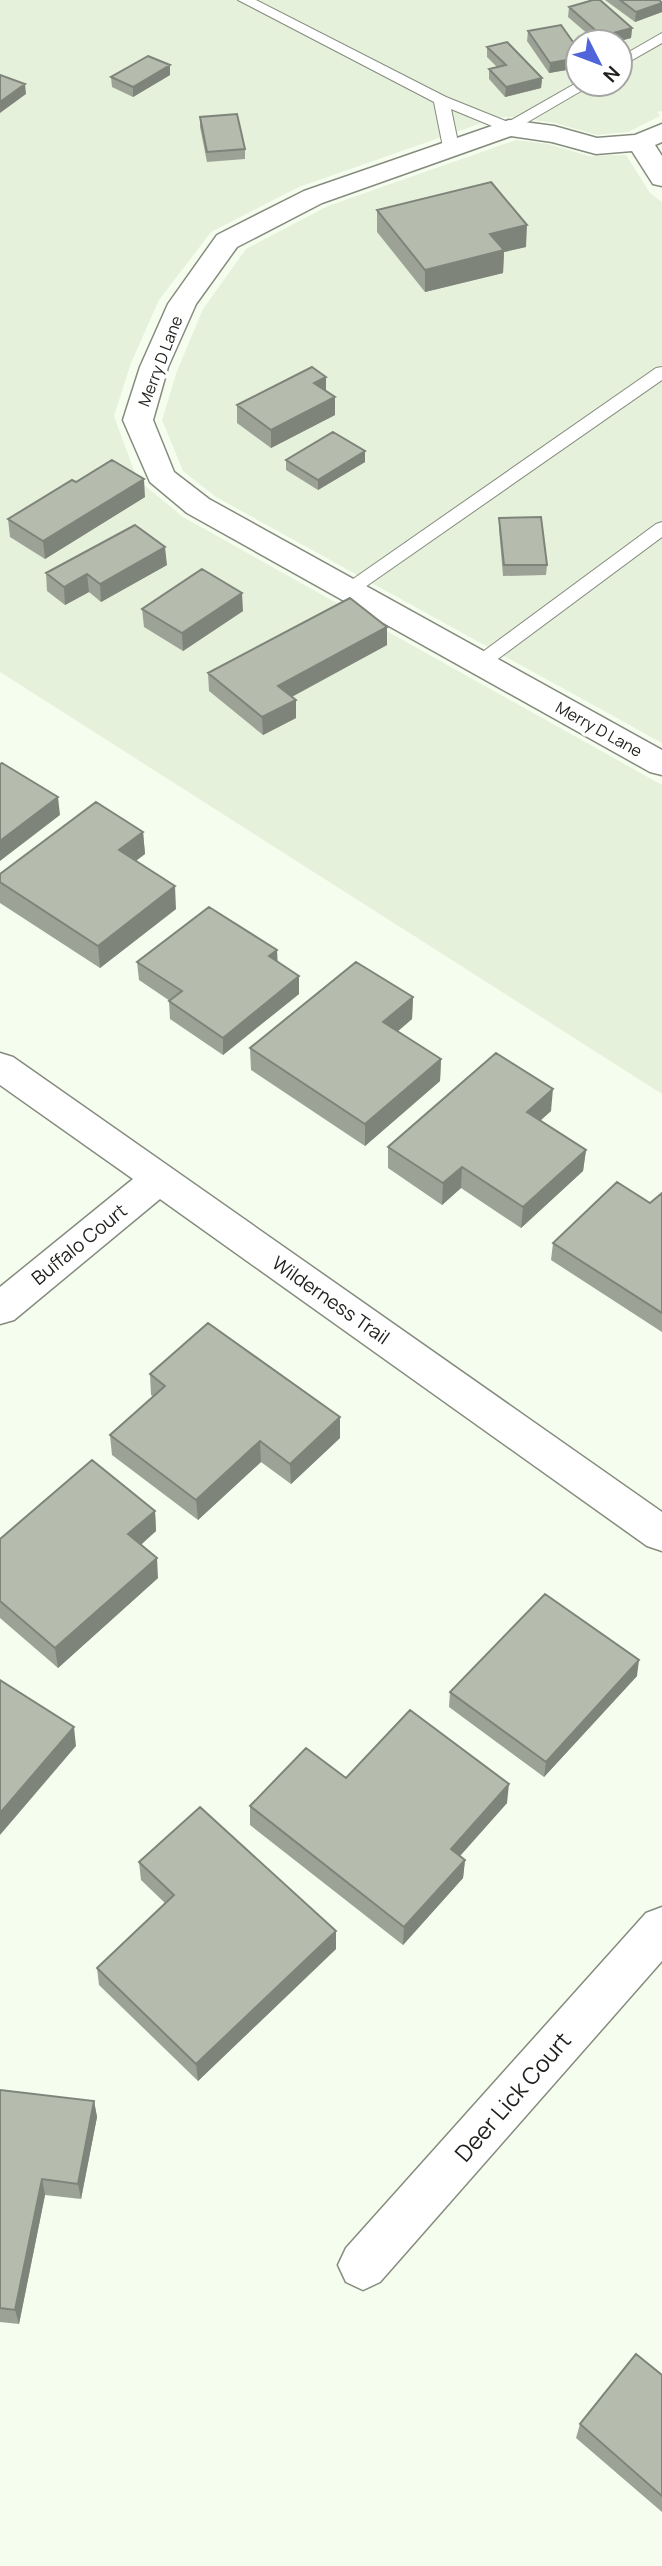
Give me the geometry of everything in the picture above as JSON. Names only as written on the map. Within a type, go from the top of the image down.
[{"type":"street","name":"Merry D Lane","points":[[662,178],[651,137],[596,146],[554,134],[509,128],[313,197],[227,241],[182,304],[154,367],[138,420],[160,476],[198,506],[662,764]]},
{"type":"street","name":"Wilderness Trail","points":[[0,1066],[662,1534]]},
{"type":"street","name":"Buffalo Court","points":[[0,1310],[159,1179]]},
{"type":"street","name":"Deer Lick Court","points":[[363,2265],[662,1928]]},
{"type":"lane","points":[[245,0],[441,100],[509,128],[564,96]]},
{"type":"lane","points":[[634,54],[662,37]]},
{"type":"lane","points":[[441,100],[451,147]]},
{"type":"lane","points":[[349,590],[662,372]]},
{"type":"lane","points":[[480,663],[662,528]]},
{"type":"shaded area","points":[[0,0],[662,0],[662,111],[657,112],[660,116],[628,132],[597,135],[555,123],[511,117],[496,118],[299,187],[211,232],[159,300],[131,363],[114,416],[137,479],[183,517],[662,785],[662,1094],[0,672]]},
{"type":"shaded area","points":[[516,140],[548,144],[589,156],[626,155],[650,193],[662,202],[662,743],[216,497],[183,471],[162,420],[177,371],[203,309],[246,249],[328,206]]},
{"type":"building","points":[[600,0],[632,28],[593,28],[569,7]]},
{"type":"building","points":[[620,0],[659,0],[662,3],[636,12]]},
{"type":"building","points":[[561,25],[564,29],[564,60],[550,63],[528,31]]},
{"type":"building","points":[[507,42],[542,78],[506,87],[489,69],[506,65],[487,47]]},
{"type":"building","points":[[148,56],[170,65],[133,87],[111,77]]},
{"type":"building","points":[[0,75],[25,84],[0,102]]},
{"type":"building","points":[[237,114],[245,149],[207,152],[200,117]]},
{"type":"building","points":[[491,182],[527,225],[490,234],[504,250],[425,270],[377,210]]},
{"type":"building","points":[[312,367],[326,377],[314,383],[335,397],[271,430],[237,405]]},
{"type":"building","points":[[333,432],[365,451],[318,480],[286,460]]},
{"type":"building","points":[[112,460],[144,479],[43,541],[8,519],[72,480],[76,482]]},
{"type":"building","points":[[541,517],[547,565],[504,565],[499,518]]},
{"type":"building","points":[[135,525],[165,547],[100,584],[87,574],[64,587],[46,573]]},
{"type":"building","points":[[202,569],[242,593],[182,633],[142,609]]},
{"type":"building","points":[[350,598],[387,627],[278,686],[296,700],[262,717],[208,673]]},
{"type":"building","points":[[0,764],[58,797],[0,841]]},
{"type":"building","points":[[96,802],[143,832],[119,850],[175,886],[98,946],[0,882],[0,874]]},
{"type":"building","points":[[209,907],[277,950],[269,956],[299,976],[223,1038],[169,1001],[182,991],[137,962]]},
{"type":"building","points":[[356,962],[413,997],[383,1022],[441,1059],[365,1124],[250,1048]]},
{"type":"building","points":[[496,1053],[553,1089],[527,1112],[586,1150],[523,1207],[462,1167],[443,1183],[388,1147]]},
{"type":"building","points":[[617,1182],[650,1203],[662,1193],[662,1313],[553,1243]]},
{"type":"building","points":[[208,1323],[340,1417],[290,1464],[260,1441],[196,1500],[110,1435],[165,1386],[150,1374]]},
{"type":"building","points":[[92,1460],[155,1511],[128,1534],[157,1558],[55,1648],[0,1601],[0,1539]]},
{"type":"building","points":[[545,1594],[639,1660],[546,1762],[450,1692]]},
{"type":"building","points":[[0,1680],[74,1727],[0,1813]]},
{"type":"building","points":[[410,1710],[509,1784],[451,1849],[465,1860],[404,1927],[250,1806],[306,1748],[346,1778]]},
{"type":"building","points":[[200,1807],[336,1931],[196,2064],[97,1968],[174,1895],[139,1862]]},
{"type":"building","points":[[0,2090],[94,2101],[78,2184],[42,2179],[15,2310],[0,2308]]},
{"type":"building","points":[[636,2354],[662,2375],[662,2496],[580,2424]]}]
